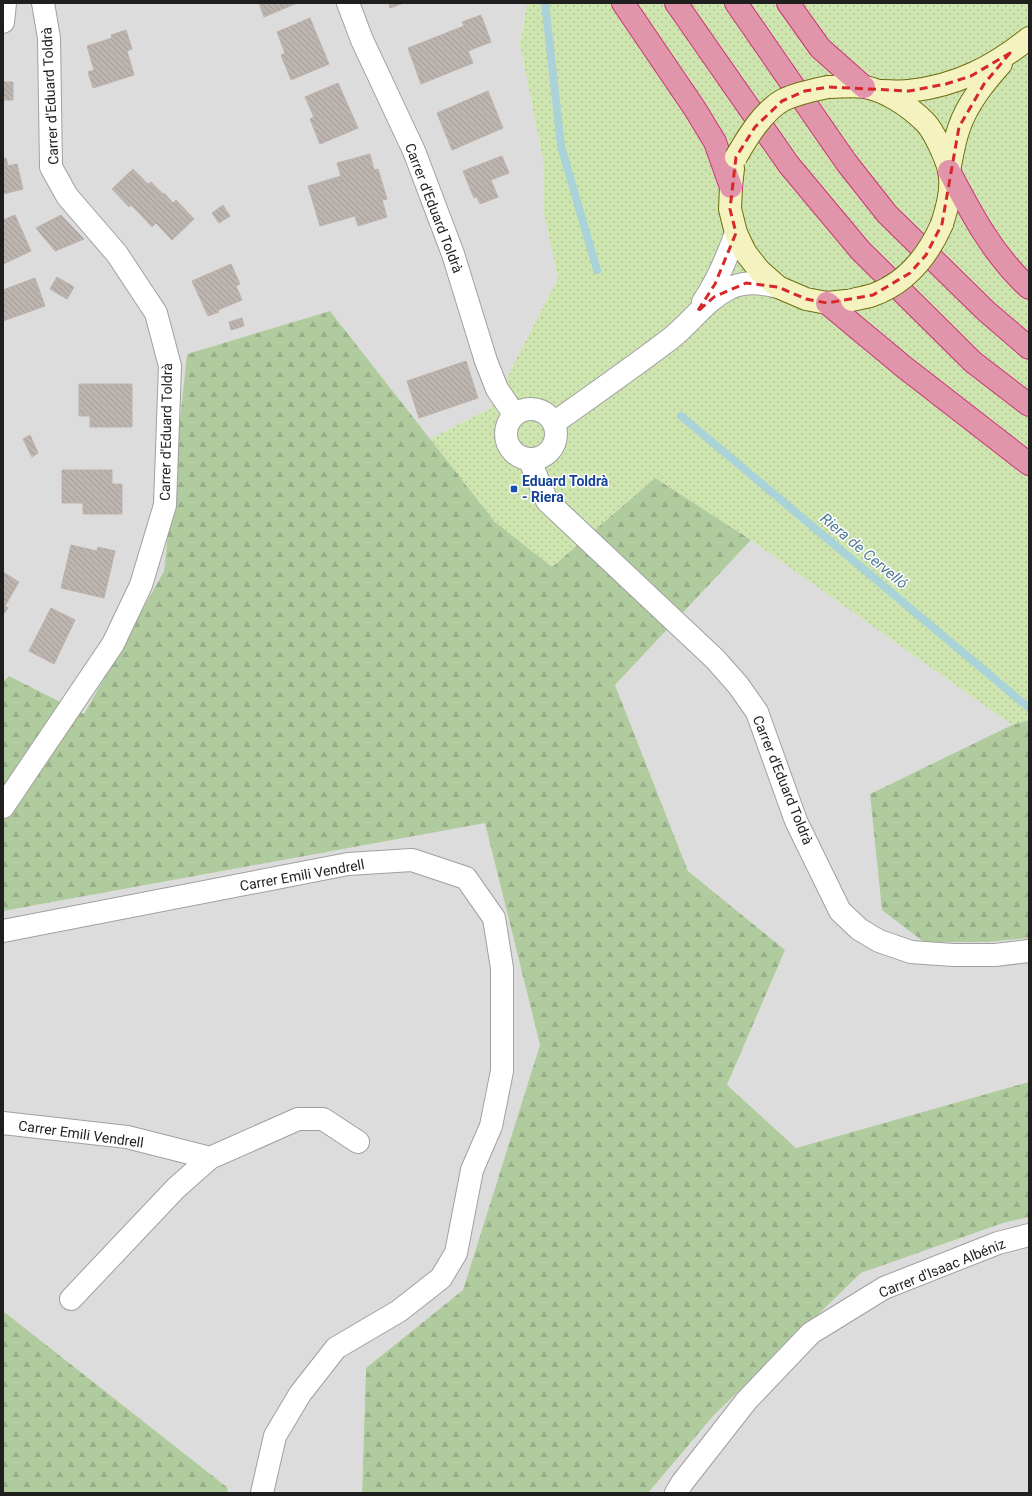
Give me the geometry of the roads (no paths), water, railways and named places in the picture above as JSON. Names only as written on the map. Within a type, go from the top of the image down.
[{"type":"highway","points":[[623,3],[695,109],[714,142],[731,187]]},
{"type":"highway","points":[[676,3],[789,165],[860,250],[974,362],[1029,405]]},
{"type":"highway","points":[[736,3],[846,162],[887,214],[986,311],[1029,348]]},
{"type":"highway","points":[[788,3],[820,48],[872,89]]},
{"type":"highway","points":[[949,171],[985,236],[1004,262],[1029,288]]},
{"type":"highway","points":[[827,303],[904,367],[1029,464]]},
{"type":"street","points":[[3,22],[5,3]]},
{"type":"street","name":"Carrer d'Eduard Toldrà","points":[[3,807],[112,644],[141,585],[165,505],[170,366],[156,312],[117,254],[67,196],[51,168],[49,38],[43,3]]},
{"type":"street","name":"Carrer d'Eduard Toldrà","points":[[348,3],[362,40],[414,151],[453,254],[486,361],[497,389],[514,414]]},
{"type":"street","points":[[1010,53],[984,84],[969,105],[959,127],[949,171],[949,194],[942,224],[936,240],[926,255],[910,273],[894,285],[873,295],[852,300],[827,303],[806,299],[778,286],[759,270],[745,252],[736,233],[730,208],[731,187],[732,172],[736,158],[755,127],[768,113],[782,101],[806,91],[828,88],[909,91],[946,84],[971,76],[1010,53],[1029,38]]},
{"type":"street","points":[[872,89],[905,106],[926,122],[940,145],[949,171]]},
{"type":"street","points":[[697,312],[715,284],[725,263],[736,233]]},
{"type":"street","points":[[554,423],[672,338],[714,297],[730,288],[746,283],[759,283],[778,286]]},
{"type":"street","points":[[534,408],[543,411],[550,416],[554,423],[556,440],[551,449],[544,456],[529,459],[519,456],[512,450],[507,442],[506,427],[514,414],[522,410],[534,408]]},
{"type":"street","name":"Carrer d'Eduard Toldrà","points":[[529,459],[547,501],[715,659],[742,690],[757,712],[796,821],[840,911],[859,929],[879,941],[911,952],[960,955],[996,955],[1029,951]]},
{"type":"street","name":"Carrer Emili Vendrell","points":[[3,931],[348,864],[412,860],[466,878],[494,918],[502,968],[502,1070],[491,1126],[472,1170],[456,1253],[441,1278],[399,1311],[336,1348],[300,1394],[276,1436],[262,1493]]},
{"type":"street","points":[[71,1299],[176,1188],[210,1158],[298,1119],[323,1119],[358,1142]]},
{"type":"street","name":"Carrer Emili Vendrell","points":[[3,1123],[127,1137],[210,1158]]},
{"type":"street","name":"Carrer d'Isaac Albéniz","points":[[676,1493],[682,1483],[747,1400],[811,1333],[884,1288],[998,1243],[1029,1235]]},
{"type":"waterway","points":[[545,3],[561,146],[597,270]]},
{"type":"waterway","name":"Riera de Cervelló","points":[[681,416],[1029,708]]},
{"type":"place","name":"Eduard Toldrà - Riera","points":[[514,489]]}]
